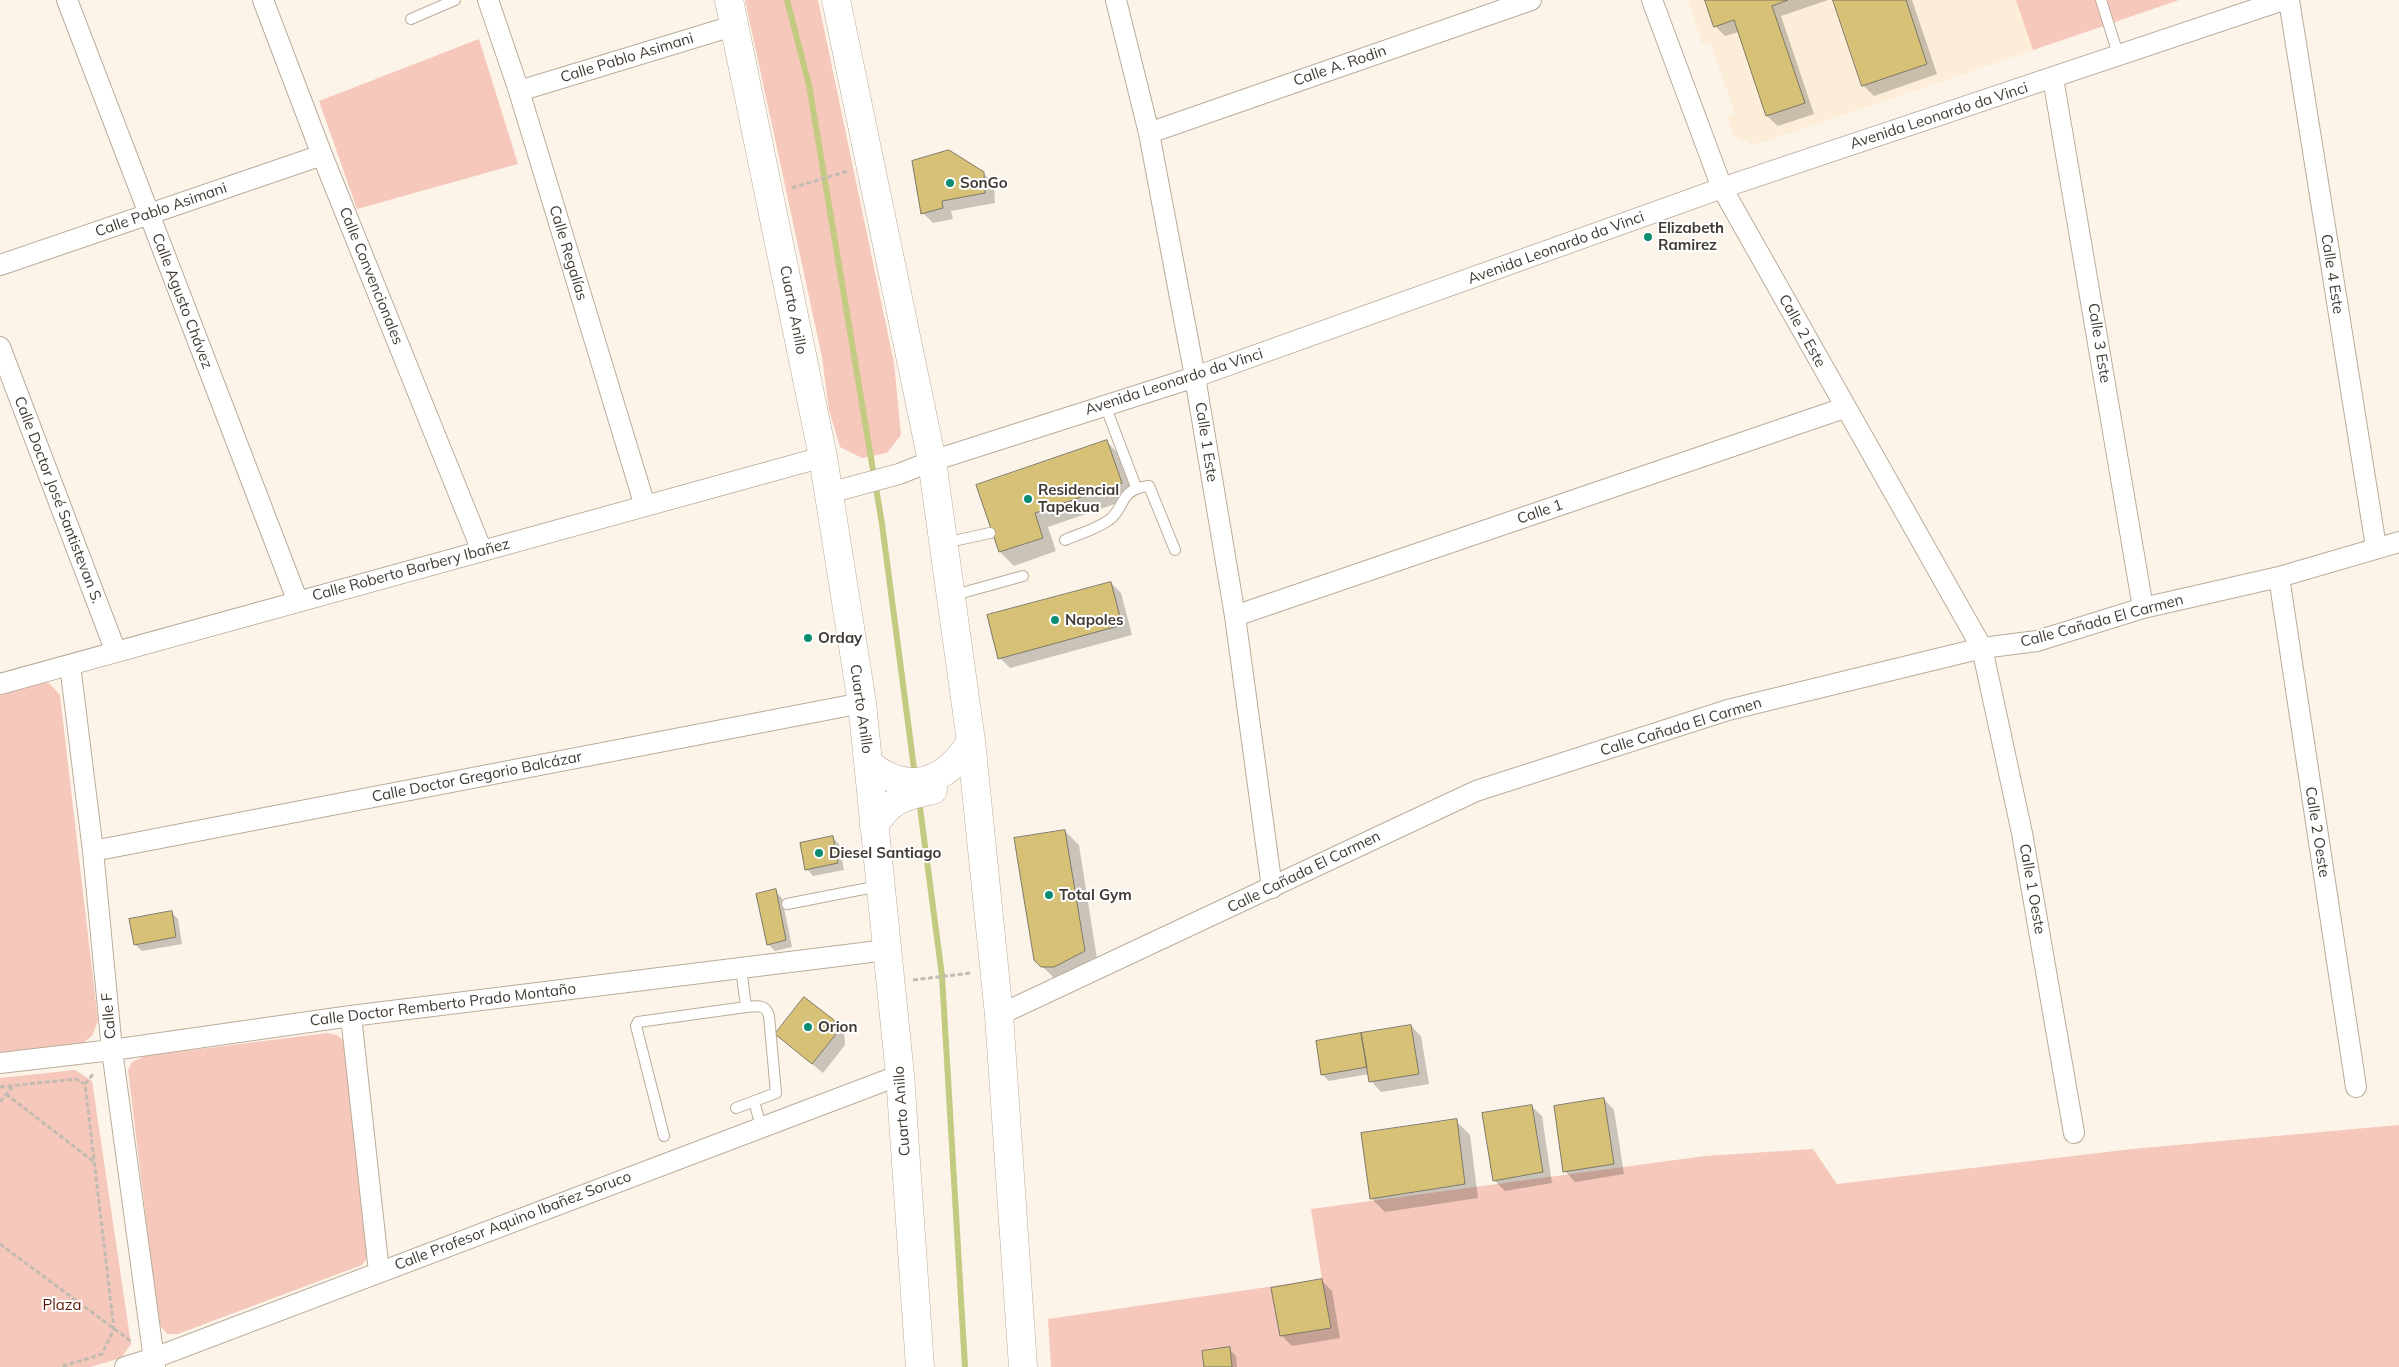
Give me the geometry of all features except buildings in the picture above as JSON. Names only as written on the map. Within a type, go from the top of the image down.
[{"type":"highway","points":[[836,0],[932,461],[971,741],[999,1015],[1023,1367]]},
{"type":"highway","name":"Cuarto Anillo","points":[[733,12],[823,457],[862,703],[900,1075],[920,1367]]},
{"type":"highway","points":[[874,826],[889,806],[950,769],[962,756],[971,741]]},
{"type":"highway","points":[[869,764],[881,774],[895,780],[923,786],[950,787],[965,790],[976,798]]},
{"type":"street","name":"Calle Agusto Chávez","points":[[67,0],[298,602]]},
{"type":"street","name":"Calle Convencionales","points":[[263,0],[322,155],[482,551]]},
{"type":"street","name":"Calle Regalías","points":[[488,0],[519,91],[645,506]]},
{"type":"street","name":"Calle 1 Este","points":[[1116,0],[1149,133],[1195,377],[1235,616],[1272,888]]},
{"type":"street","name":"Calle A. Rodin","points":[[1149,133],[1532,0]]},
{"type":"street","name":"Calle 2 Este","points":[[1652,0],[1722,188],[1844,408],[1982,648]]},
{"type":"street","name":"Avenida Leonardo da Vinci","points":[[829,493],[899,474],[932,461],[1195,377],[1722,188],[2118,57],[2283,0]]},
{"type":"street","name":"Calle 4 Este","points":[[2289,0],[2376,547]]},
{"type":"street","name":"Calle Pablo Asimani","points":[[519,91],[733,12]]},
{"type":"street","name":"Calle 3 Este","points":[[2052,78],[2143,608]]},
{"type":"street","name":"Calle Pablo Asimani","points":[[0,265],[322,155]]},
{"type":"street","name":"Calle Doctor José Santistevan S.","points":[[0,348],[116,652]]},
{"type":"street","name":"Calle 1","points":[[1235,616],[1844,408]]},
{"type":"street","name":"Calle Roberto Barbery Ibañez","points":[[0,684],[823,457]]},
{"type":"street","name":"Calle Cañada El Carmen","points":[[999,1015],[1272,888],[1476,790],[1728,710],[1982,648],[2036,641],[2143,608],[2279,577],[2376,547],[2399,542]]},
{"type":"street","name":"Calle 2 Oeste","points":[[2279,577],[2356,1087]]},
{"type":"street","name":"Calle 1 Oeste","points":[[1982,648],[2022,833],[2074,1132]]},
{"type":"street","name":"Calle F","points":[[70,665],[93,851],[112,1050],[155,1362]]},
{"type":"street","name":"Calle Doctor Gregorio Balcázar","points":[[93,851],[862,703]]},
{"type":"street","name":"Calle Doctor Remberto Prado Montaño","points":[[0,1063],[112,1050],[351,1016],[886,950]]},
{"type":"street","points":[[351,1016],[379,1272]]},
{"type":"street","name":"Calle Profesor Aquino Ibañez Soruco","points":[[125,1367],[155,1362],[379,1272],[900,1075]]},
{"type":"lane","points":[[411,18],[455,0]]},
{"type":"lane","points":[[2101,0],[2118,57]]},
{"type":"lane","points":[[1105,405],[1136,487]]},
{"type":"lane","points":[[1065,540],[1108,521],[1115,514],[1122,500],[1136,487],[1150,487],[1174,550]]},
{"type":"lane","points":[[943,543],[990,533]]},
{"type":"lane","points":[[950,596],[1023,576]]},
{"type":"lane","points":[[787,904],[880,886]]},
{"type":"lane","points":[[741,968],[746,1007]]},
{"type":"lane","points":[[664,1136],[636,1026],[638,1022],[746,1007],[762,1006],[768,1010],[776,1093],[736,1108]]},
{"type":"lane","points":[[754,1101],[761,1128]]},
{"type":"path","points":[[817,180],[835,174]]},
{"type":"path","points":[[927,979],[956,975]]},
{"type":"path","points":[[0,1087],[76,1079],[85,1084],[114,1329],[102,1354],[60,1367]]},
{"type":"path","points":[[0,1102],[13,1086]]},
{"type":"path","points":[[6,1094],[94,1162]]},
{"type":"path","points":[[0,1244],[114,1329]]},
{"type":"shaded area","points":[[1688,0],[2119,0],[2108,25],[1760,143],[1751,144],[1733,135],[1727,117],[1735,114],[1710,42],[1702,45]]},
{"type":"green space","points":[[745,0],[818,0],[894,363],[901,435],[887,453],[862,458],[840,447],[829,410],[822,357]]},
{"type":"green space","points":[[2016,0],[2179,0],[2033,50]]},
{"type":"green space","points":[[479,39],[518,164],[357,209],[319,101]]},
{"type":"green space","points":[[34,679],[49,683],[60,695],[98,1021],[92,1036],[83,1043],[0,1052],[0,689]]},
{"type":"green space","points":[[327,1033],[337,1035],[344,1041],[370,1247],[366,1260],[362,1265],[178,1334],[167,1334],[159,1324],[128,1070],[132,1062],[145,1056]]},
{"type":"green space","name":"Plaza","points":[[75,1070],[92,1081],[131,1344],[121,1358],[90,1367],[0,1367],[0,1078]]},
{"type":"green space","points":[[2399,1125],[2399,1367],[1051,1367],[1048,1319],[1322,1279],[1311,1209],[1705,1156],[1813,1149],[1837,1184],[2132,1149]]},
{"type":"waterway","points":[[787,0],[809,85],[882,524],[915,776]]},
{"type":"waterway","points":[[919,800],[942,976],[965,1367]]},
{"type":"place","name":"SonGo","points":[[950,183]]},
{"type":"place","name":"Elizabeth Ramirez","points":[[1648,237]]},
{"type":"place","name":"Residencial Tapekua","points":[[1028,499]]},
{"type":"place","name":"Napoles","points":[[1055,620]]},
{"type":"place","name":"Orday","points":[[808,638]]},
{"type":"place","name":"Diesel Santiago","points":[[819,853]]},
{"type":"place","name":"Total Gym","points":[[1049,895]]},
{"type":"place","name":"Orion","points":[[808,1027]]}]
